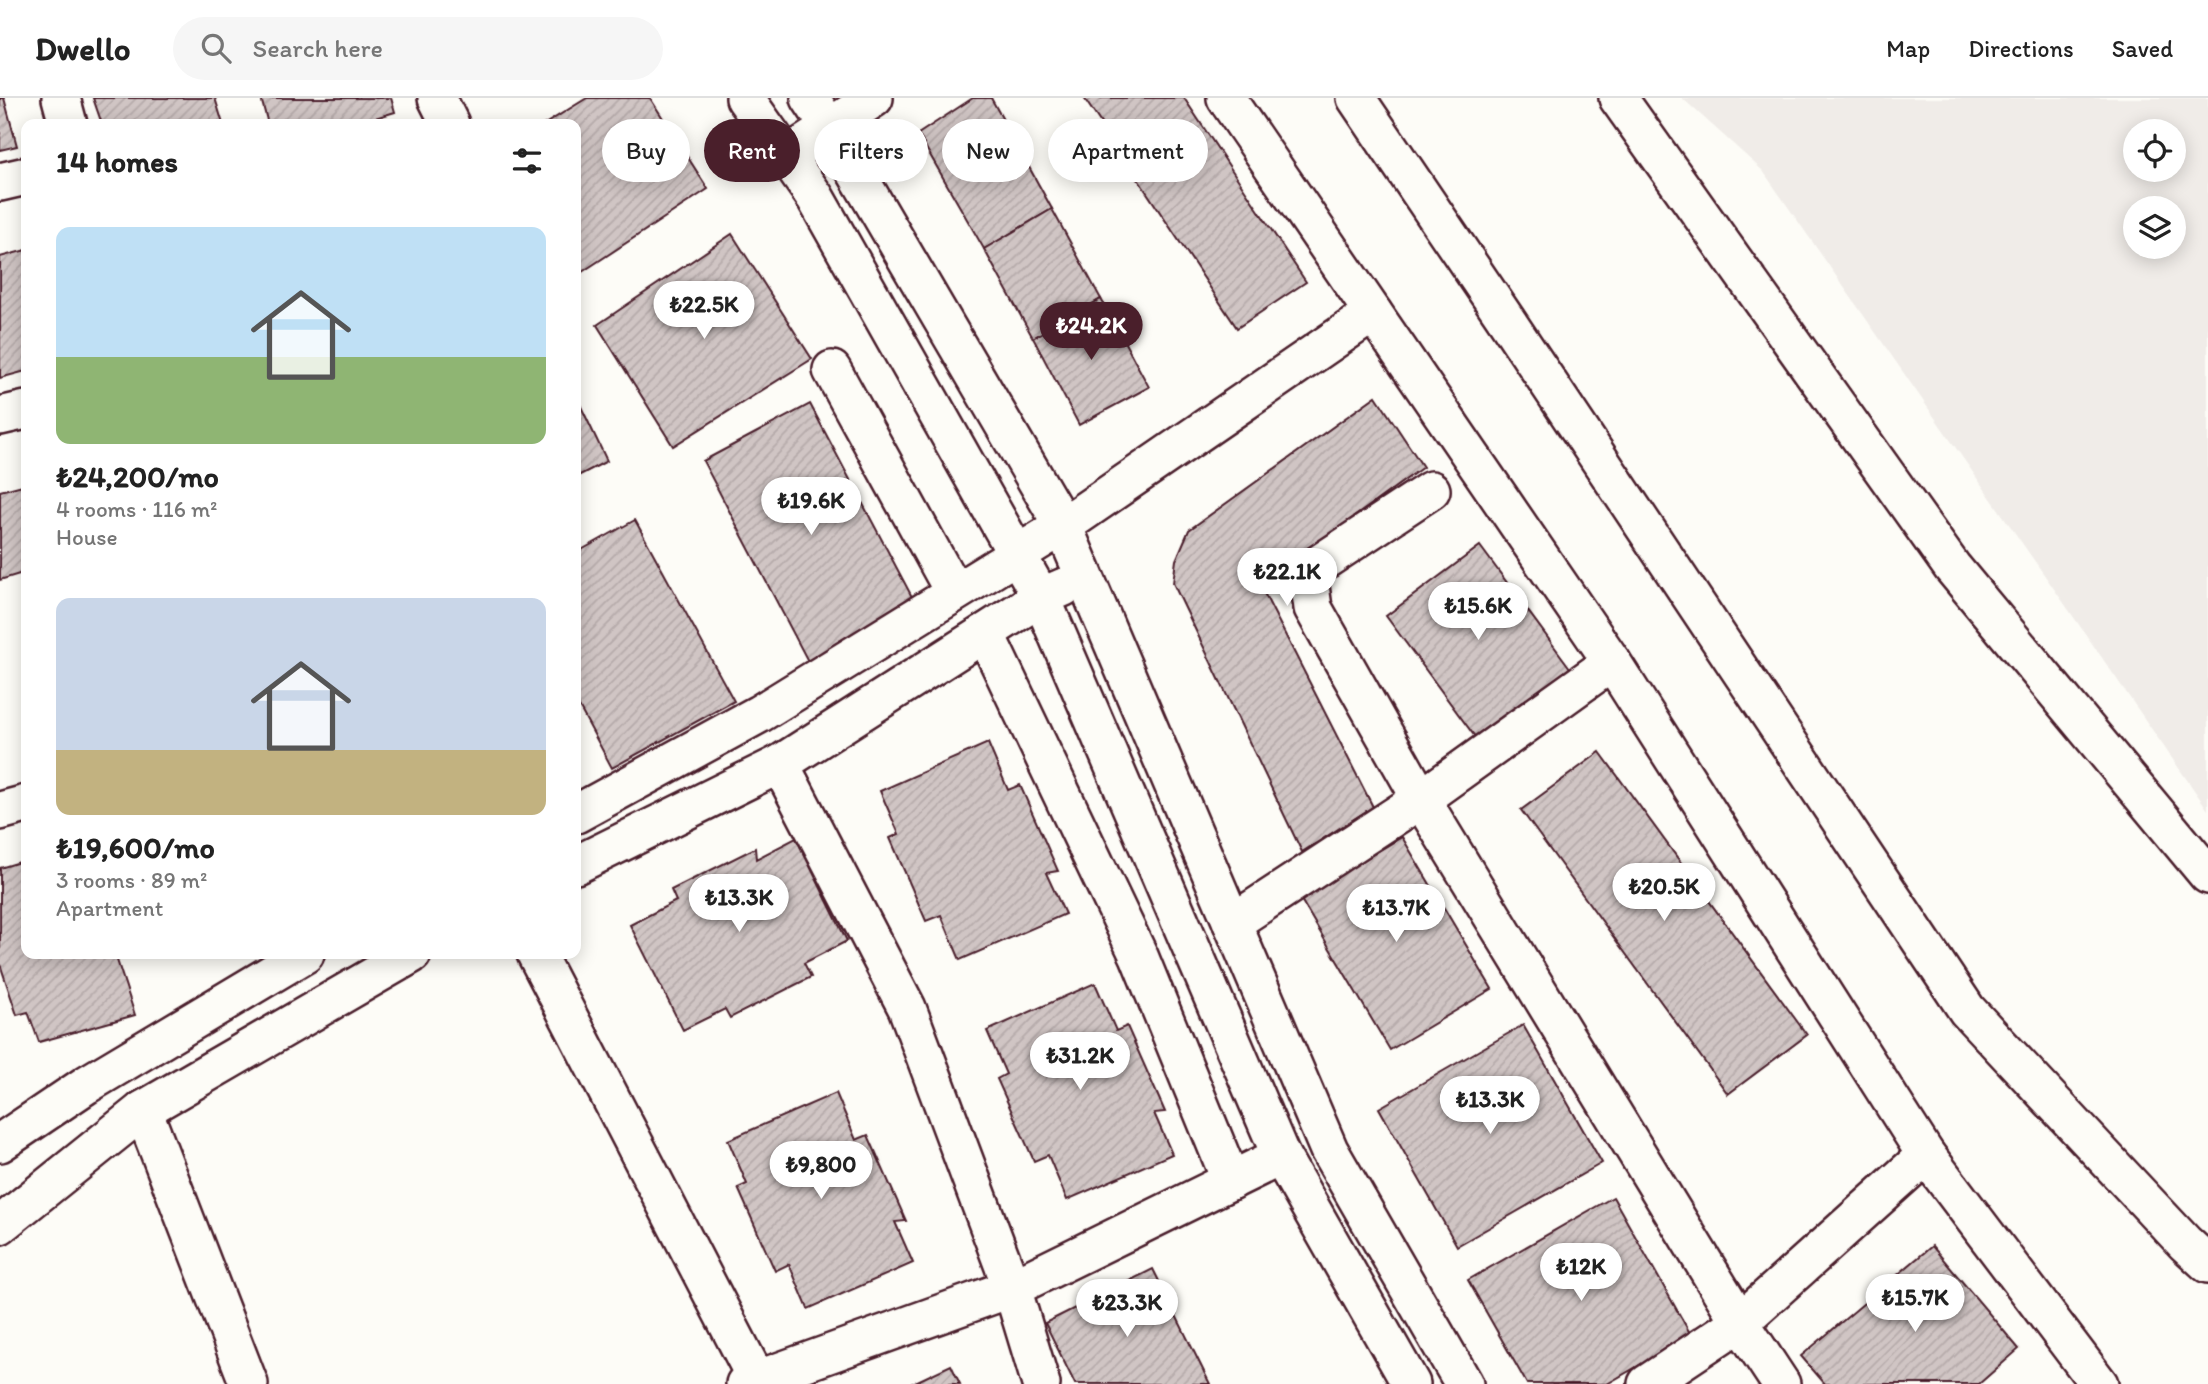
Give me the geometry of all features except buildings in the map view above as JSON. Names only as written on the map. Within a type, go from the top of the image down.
[{"type":"street","points":[[61,98],[67,119]]},
{"type":"street","points":[[437,98],[448,119]]},
{"type":"street","points":[[745,98],[759,119]]},
{"type":"street","points":[[810,98],[824,119]]},
{"type":"street","points":[[843,119],[874,98]]},
{"type":"street","points":[[1226,98],[1612,662],[1926,1155],[2099,1384]]},
{"type":"street","points":[[1356,98],[1967,1010],[2197,1253],[2208,1293]]},
{"type":"street","points":[[1618,98],[1952,567],[2208,875]]},
{"type":"street","points":[[800,176],[816,197],[1041,597],[1281,1156],[1411,1384]]},
{"type":"street","points":[[0,182],[21,177]]},
{"type":"street","points":[[862,182],[1063,526],[1329,1150],[1464,1384]]},
{"type":"street","points":[[581,811],[759,714],[1063,526],[1373,313]]},
{"type":"street","points":[[832,370],[954,592]]},
{"type":"street","points":[[0,416],[21,411]]},
{"type":"street","points":[[1431,490],[1319,564],[1309,579],[1313,608],[1420,799],[1740,1322],[1781,1384]]},
{"type":"street","points":[[581,863],[780,764],[1041,597],[1085,578]]},
{"type":"street","points":[[985,633],[1139,956],[1231,1181]]},
{"type":"street","points":[[1232,923],[1420,799],[1612,662]]},
{"type":"street","points":[[780,764],[907,1008],[1012,1288],[1041,1384]]},
{"type":"street","points":[[0,811],[21,805]]},
{"type":"street","points":[[0,1143],[86,1085],[297,959]]},
{"type":"street","points":[[0,1225],[143,1110],[403,959]]},
{"type":"street","points":[[539,959],[753,1382],[1012,1288],[1281,1156]]},
{"type":"street","points":[[143,1110],[249,1384]]},
{"type":"street","points":[[1647,1384],[1740,1322],[1926,1155]]},
{"type":"shaded area","points":[[1682,98],[2208,98],[2208,810],[1763,171]]}]
